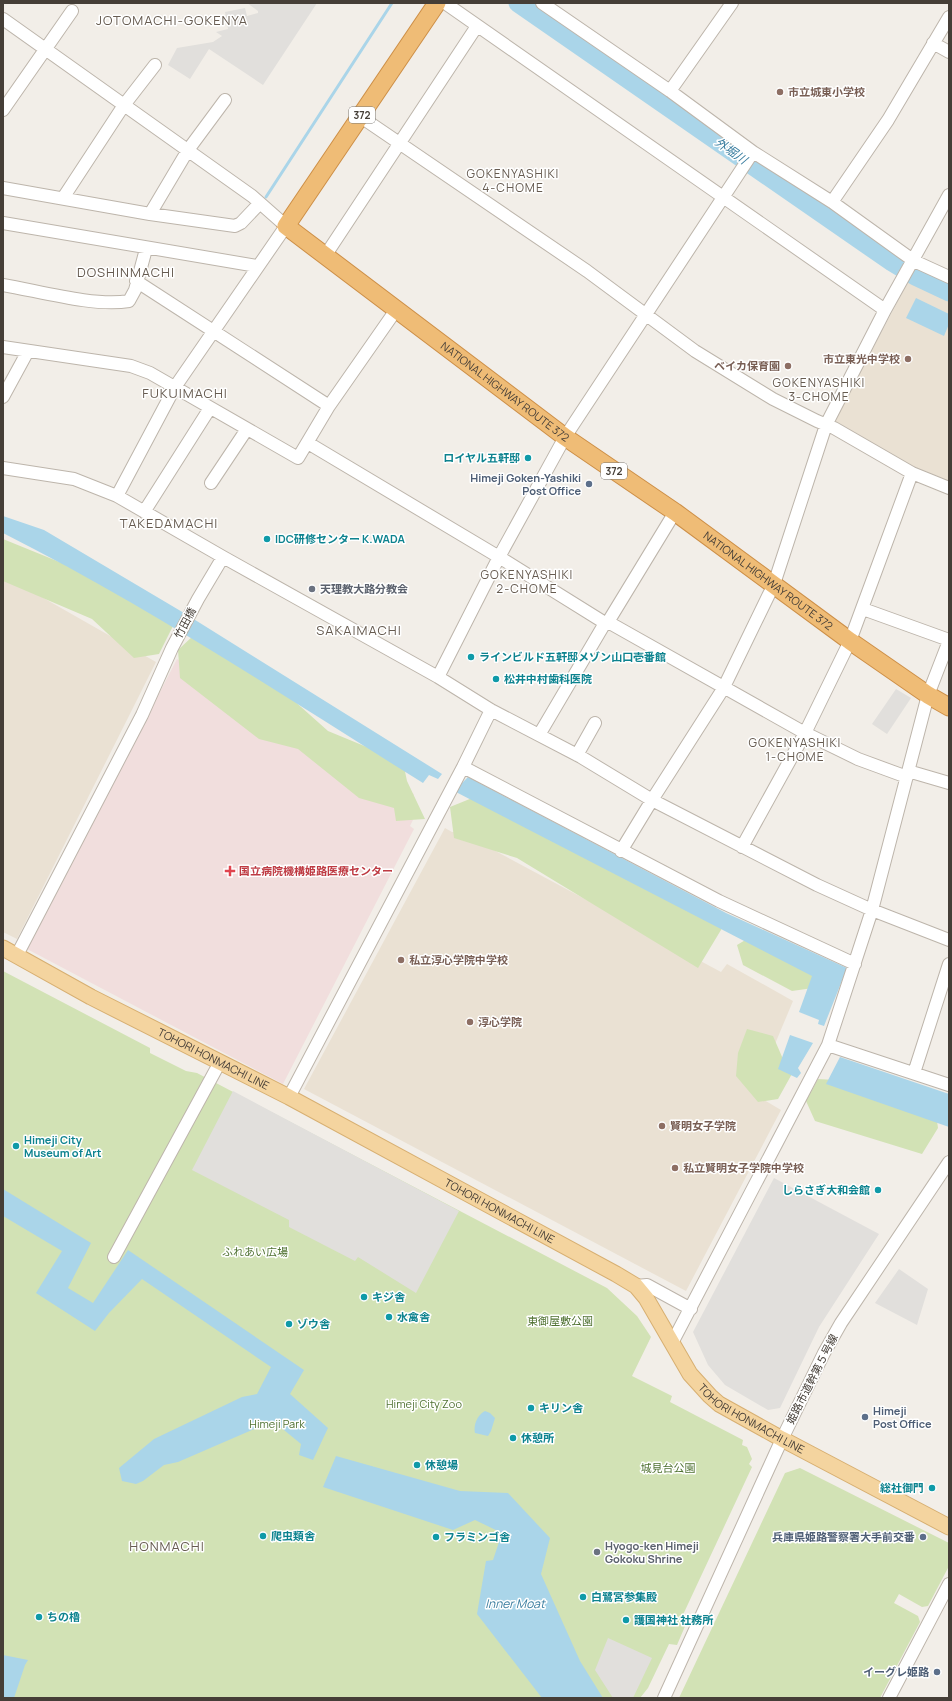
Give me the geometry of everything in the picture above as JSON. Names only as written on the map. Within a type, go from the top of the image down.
[{"type":"highway","name":"372","points":[[286,226],[437,3]]},
{"type":"highway","name":"NATIONAL HIGHWAY ROUTE 372","points":[[286,226],[565,437],[675,512],[850,641],[928,696],[949,707]]},
{"type":"main road","name":"TOHORI HONMACHI LINE","points":[[3,948],[91,997],[289,1097],[590,1259],[636,1286],[646,1298],[690,1374],[719,1404],[949,1527]]},
{"type":"street","points":[[445,3],[885,310]]},
{"type":"street","points":[[670,91],[732,3]]},
{"type":"street","points":[[544,4],[670,91],[753,153],[832,202],[914,261],[949,277]]},
{"type":"street","points":[[3,110],[72,10]]},
{"type":"street","points":[[832,202],[888,120],[949,17]]},
{"type":"street","points":[[3,19],[188,150],[286,226],[175,387],[117,496]]},
{"type":"street","points":[[325,256],[400,145],[477,26]]},
{"type":"street","points":[[933,43],[949,52]]},
{"type":"street","points":[[63,198],[124,105],[154,65]]},
{"type":"street","points":[[150,214],[188,150],[225,100]]},
{"type":"street","points":[[361,117],[587,271],[695,352],[773,399],[834,428],[912,473],[949,488]]},
{"type":"street","points":[[438,677],[499,557],[565,437],[753,153]]},
{"type":"street","points":[[3,188],[150,214],[235,226],[241,224],[259,204]]},
{"type":"street","points":[[621,851],[723,689],[774,584],[826,425],[885,310],[914,261],[949,195]]},
{"type":"street","points":[[3,223],[146,249],[257,266]]},
{"type":"street","points":[[3,285],[63,296],[118,303],[129,301],[135,290],[136,281],[146,249]]},
{"type":"street","points":[[136,281],[214,330],[329,406]]},
{"type":"street","points":[[3,347],[28,352],[131,366],[150,373],[298,458],[329,406],[396,310]]},
{"type":"street","points":[[3,397],[28,352]]},
{"type":"street","points":[[144,512],[210,408]]},
{"type":"street","points":[[211,484],[247,429]]},
{"type":"street","points":[[308,443],[606,623],[805,733],[858,759],[907,774],[949,783]]},
{"type":"street","points":[[3,468],[74,479],[117,496],[438,677],[491,710],[578,755],[652,800],[817,885],[872,910],[949,940]]},
{"type":"street","points":[[742,847],[805,733],[850,641],[863,609],[903,493],[912,473]]},
{"type":"street","points":[[539,735],[675,512]]},
{"type":"street","name":"竹田橋","points":[[17,955],[142,715],[172,648],[198,599],[223,557]]},
{"type":"street","points":[[672,1343],[828,1045],[872,910],[928,696],[949,641],[863,609]]},
{"type":"street","points":[[289,1097],[463,767],[491,710]]},
{"type":"street","points":[[578,755],[595,723]]},
{"type":"street","points":[[463,767],[719,901],[855,964]]},
{"type":"street","points":[[914,1073],[945,988],[949,964]]},
{"type":"street","points":[[828,1045],[949,1085]]},
{"type":"street","points":[[114,1257],[220,1062]]},
{"type":"street","name":"姫路市道幹第５号線","points":[[664,1698],[782,1439],[841,1323],[949,1162]]},
{"type":"street","points":[[636,1286],[647,1285],[691,1309]]},
{"type":"street","points":[[890,1698],[949,1584]]},
{"type":"shaded area","points":[[247,3],[317,3],[263,85],[209,49],[190,79],[168,65],[177,48],[213,42],[222,36],[216,32],[228,29],[225,12],[245,8],[247,16],[258,13],[258,11]]},
{"type":"shaded area","name":"市立東光中学校","points":[[910,278],[949,296],[949,483],[915,469],[834,422]]},
{"type":"shaded area","points":[[3,575],[156,662],[17,939],[3,932]]},
{"type":"shaded area","name":"国立病院機構姫路医療センター","points":[[177,659],[344,759],[414,794],[408,806],[418,810],[410,826],[414,829],[283,1084],[27,949]]},
{"type":"shaded area","points":[[896,689],[911,698],[887,734],[872,724]]},
{"type":"shaded area","points":[[445,828],[452,832],[460,832],[721,972],[727,964],[793,1001],[754,1094],[781,1110],[686,1291],[304,1089]]},
{"type":"shaded area","points":[[233,1091],[459,1211],[416,1293],[358,1257],[355,1261],[289,1227],[289,1220],[192,1170]]},
{"type":"shaded area","points":[[774,1178],[879,1234],[819,1327],[780,1408],[768,1410],[725,1385],[708,1365],[693,1332]]},
{"type":"shaded area","points":[[899,1269],[928,1289],[917,1325],[875,1303]]},
{"type":"shaded area","points":[[608,1638],[652,1658],[633,1698],[613,1698],[595,1670]]},
{"type":"green space","points":[[3,539],[111,583],[174,624],[159,654],[134,658],[92,619],[3,581]]},
{"type":"green space","points":[[194,635],[282,690],[328,731],[403,762],[407,781],[425,819],[396,821],[394,808],[359,798],[298,749],[259,739],[180,678],[178,650]]},
{"type":"green space","points":[[482,794],[724,925],[698,968],[517,858],[454,838],[450,807]]},
{"type":"green space","points":[[752,936],[812,965],[813,988],[792,991],[743,965],[737,945]]},
{"type":"green space","name":"Himeji Park","points":[[3,971],[150,1048],[150,1053],[186,1071],[197,1073],[607,1288],[637,1316],[651,1337],[632,1376],[672,1396],[670,1402],[743,1440],[742,1445],[747,1447],[752,1459],[749,1464],[752,1467],[681,1619],[686,1624],[677,1645],[669,1644],[648,1688],[640,1698],[3,1698]]},
{"type":"green space","points":[[747,1029],[773,1036],[786,1066],[793,1072],[778,1099],[758,1102],[736,1076],[738,1053]]},
{"type":"green space","points":[[818,1079],[836,1080],[936,1114],[938,1128],[922,1154],[815,1121],[806,1101]]},
{"type":"green space","points":[[800,1468],[949,1543],[949,1566],[928,1606],[922,1607],[899,1594],[894,1603],[918,1616],[920,1622],[880,1698],[679,1698],[785,1473]]},
{"type":"water","points":[[916,298],[949,314],[949,324],[944,336],[906,318]]},
{"type":"water","points":[[3,516],[44,530],[184,613],[442,774],[438,779],[429,775],[423,783],[216,653],[57,561],[3,533]]},
{"type":"water","points":[[468,777],[726,913],[847,968],[824,1026],[818,1024],[819,1020],[799,1012],[812,976],[454,791]]},
{"type":"water","points":[[790,1035],[813,1043],[798,1068],[801,1073],[797,1078],[778,1069]]},
{"type":"water","points":[[840,1057],[949,1094],[949,1127],[826,1084]]},
{"type":"water","points":[[3,1189],[91,1243],[68,1288],[93,1303],[128,1250],[304,1370],[290,1394],[328,1428],[313,1460],[299,1455],[301,1444],[273,1421],[178,1462],[164,1465],[143,1481],[136,1484],[122,1481],[119,1468],[154,1439],[242,1397],[257,1394],[271,1367],[142,1279],[109,1313],[95,1331],[36,1293],[62,1251],[3,1216]]},
{"type":"water","points":[[485,1411],[490,1413],[495,1418],[488,1436],[475,1433],[475,1423],[482,1412]]},
{"type":"water","name":"Inner Moat","points":[[336,1456],[460,1491],[508,1493],[550,1538],[541,1574],[580,1661],[603,1698],[542,1698],[477,1614],[486,1561],[493,1560],[502,1533],[475,1520],[453,1530],[323,1487]]},
{"type":"water","points":[[3,1655],[28,1660],[14,1698],[3,1698]]},
{"type":"waterway","points":[[266,197],[392,3]]},
{"type":"waterway","name":"外堀川","points":[[518,3],[892,262],[915,276],[949,292]]},
{"type":"place","name":"市立城東小学校","points":[[780,92]]},
{"type":"place","name":"市立東光中学校","points":[[908,359]]},
{"type":"place","name":"ベイカ保育園","points":[[788,366]]},
{"type":"place","name":"ロイヤル五軒邸","points":[[528,458]]},
{"type":"place","name":"Himeji Goken-Yashiki Post Office","points":[[589,484]]},
{"type":"place","name":"IDC研修センター K.WADA","points":[[267,539]]},
{"type":"place","name":"天理教大路分教会","points":[[312,589]]},
{"type":"place","name":"ラインビルド五軒邸メゾン山口壱番館","points":[[471,657]]},
{"type":"place","name":"松井中村歯科医院","points":[[496,679]]},
{"type":"place","name":"国立病院機構姫路医療センター","points":[[230,871]]},
{"type":"place","name":"私立淳心学院中学校","points":[[401,960]]},
{"type":"place","name":"淳心学院","points":[[470,1022]]},
{"type":"place","name":"賢明女子学院","points":[[662,1126]]},
{"type":"place","name":"Himeji City Museum of Art","points":[[16,1146]]},
{"type":"place","name":"私立賢明女子学院中学校","points":[[675,1168]]},
{"type":"place","name":"しらさぎ大和会館","points":[[878,1190]]},
{"type":"place","name":"キジ舎","points":[[364,1297]]},
{"type":"place","name":"水禽舎","points":[[389,1317]]},
{"type":"place","name":"ゾウ舎","points":[[289,1324]]},
{"type":"place","name":"キリン舎","points":[[531,1408]]},
{"type":"place","name":"Himeji Post Office","points":[[865,1417]]},
{"type":"place","name":"休憩所","points":[[513,1438]]},
{"type":"place","name":"休憩場","points":[[417,1465]]},
{"type":"place","name":"総社御門","points":[[932,1488]]},
{"type":"place","name":"爬虫類舎","points":[[263,1536]]},
{"type":"place","name":"フラミンゴ舎","points":[[436,1537]]},
{"type":"place","name":"兵庫県姫路警察署大手前交番","points":[[923,1537]]},
{"type":"place","name":"Hyogo-ken Himeji Gokoku Shrine","points":[[597,1552]]},
{"type":"place","name":"白鷺宮参集殿","points":[[583,1597]]},
{"type":"place","name":"ちの櫓","points":[[39,1617]]},
{"type":"place","name":"護国神社 社務所","points":[[626,1620]]},
{"type":"place","name":"イーグレ姫路","points":[[937,1672]]},
{"type":"district","name":"JOTOMACHI-GOKENYA","points":[[172,20]]},
{"type":"district","name":"GOKENYASHIKI 4-CHOME","points":[[513,181]]},
{"type":"district","name":"DOSHINMACHI","points":[[126,272]]},
{"type":"district","name":"GOKENYASHIKI 3-CHOME","points":[[819,390]]},
{"type":"district","name":"FUKUIMACHI","points":[[185,393]]},
{"type":"district","name":"TAKEDAMACHI","points":[[169,523]]},
{"type":"district","name":"GOKENYASHIKI 2-CHOME","points":[[527,582]]},
{"type":"district","name":"SAKAIMACHI","points":[[359,630]]},
{"type":"district","name":"GOKENYASHIKI 1-CHOME","points":[[795,750]]},
{"type":"district","name":"HONMACHI","points":[[167,1546]]},
{"type":"park label","name":"ふれあい広場","points":[[255,1252]]},
{"type":"park label","name":"東御屋敷公園","points":[[560,1321]]},
{"type":"park label","name":"Himeji City Zoo","points":[[424,1404]]},
{"type":"park label","name":"城見台公園","points":[[668,1468]]}]
